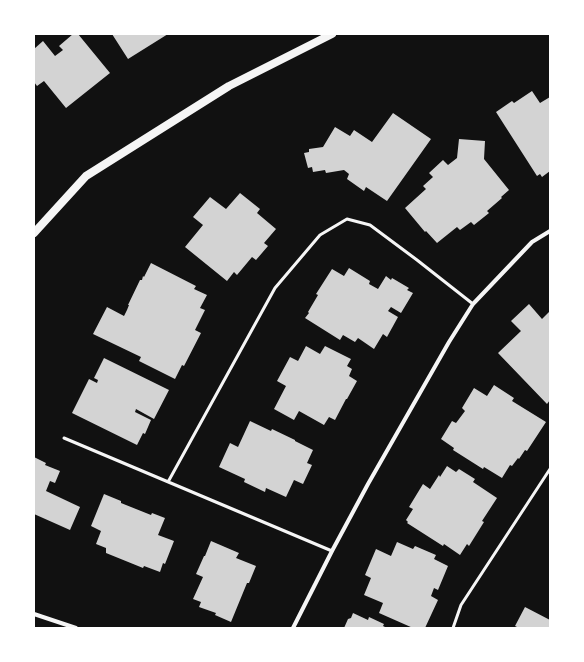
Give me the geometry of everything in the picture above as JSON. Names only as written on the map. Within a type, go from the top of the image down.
[{"type":"main road","points":[[34,233],[86,176],[229,86],[332,34]]},
{"type":"street","points":[[293,628],[368,484],[449,342],[473,304],[532,242],[550,231]]},
{"type":"street","points":[[34,614],[76,628]]},
{"type":"lane","points":[[168,482],[275,288],[320,235],[346,219],[370,225],[473,304]]},
{"type":"lane","points":[[64,438],[332,551]]},
{"type":"lane","points":[[454,628],[461,605],[550,469]]},
{"type":"building","points":[[73,34],[78,34],[110,73],[66,108],[44,81],[37,86],[34,82],[34,49],[43,41],[55,56],[63,50],[59,46]]},
{"type":"building","points":[[112,34],[168,34],[128,59]]},
{"type":"building","points":[[532,91],[540,103],[550,97],[550,171],[542,177],[540,174],[537,176],[496,112],[512,101],[514,103]]},
{"type":"building","points":[[393,113],[431,139],[387,201],[366,187],[364,191],[347,179],[349,174],[344,170],[326,173],[325,170],[313,172],[312,167],[308,168],[304,153],[309,152],[309,149],[323,147],[335,127],[350,136],[354,130],[372,142]]},
{"type":"building","points":[[459,139],[485,141],[484,159],[509,190],[487,211],[489,213],[474,225],[471,222],[460,230],[457,227],[437,243],[426,231],[425,232],[405,208],[426,189],[423,186],[433,177],[429,173],[443,160],[448,165],[457,158]]},
{"type":"building","points":[[240,193],[260,209],[257,213],[276,229],[264,243],[268,246],[256,260],[252,257],[237,275],[234,272],[227,281],[185,247],[203,225],[193,217],[210,197],[226,209]]},
{"type":"building","points":[[151,263],[196,286],[194,289],[207,295],[200,308],[205,310],[195,330],[201,333],[184,366],[182,365],[175,379],[139,361],[141,357],[93,334],[107,307],[124,316],[140,280],[142,280],[143,276],[144,277]]},
{"type":"building","points":[[349,268],[370,281],[369,284],[378,289],[386,276],[391,280],[392,278],[409,288],[407,290],[413,293],[401,313],[391,307],[388,311],[398,317],[387,337],[383,334],[374,349],[358,338],[355,342],[343,335],[340,340],[305,318],[318,295],[316,294],[332,269],[344,276]]},
{"type":"building","points":[[529,304],[542,319],[550,311],[550,400],[547,404],[498,353],[521,331],[511,321]]},
{"type":"building","points":[[306,346],[320,354],[325,346],[351,359],[347,366],[352,369],[349,376],[357,381],[335,420],[329,417],[324,425],[299,411],[294,420],[274,409],[286,386],[277,381],[290,357],[298,361]]},
{"type":"building","points":[[104,358],[169,390],[154,419],[136,409],[135,412],[151,420],[145,434],[143,433],[137,445],[72,413],[89,379],[97,383],[98,380],[94,378]]},
{"type":"building","points":[[494,385],[514,398],[512,401],[546,422],[527,451],[525,450],[512,466],[510,465],[502,478],[484,467],[483,469],[453,450],[454,448],[441,439],[452,421],[456,423],[465,411],[462,408],[474,388],[487,396]]},
{"type":"building","points":[[250,421],[271,431],[272,429],[313,450],[307,463],[312,465],[303,484],[294,480],[286,497],[266,488],[265,492],[244,482],[245,479],[219,467],[230,443],[238,447]]},
{"type":"building","points":[[34,457],[46,463],[45,465],[60,471],[55,483],[50,481],[46,491],[80,507],[70,530],[34,514]]},
{"type":"building","points":[[447,466],[456,472],[459,469],[475,479],[473,482],[497,498],[482,521],[484,522],[469,546],[467,544],[460,555],[407,523],[408,522],[406,520],[413,509],[409,507],[423,484],[430,489]]},
{"type":"building","points":[[104,494],[121,501],[121,503],[151,515],[152,513],[165,518],[158,535],[174,541],[165,564],[163,563],[160,572],[144,566],[143,568],[106,553],[106,548],[96,544],[101,531],[91,526]]},
{"type":"building","points":[[211,541],[239,553],[236,558],[256,566],[249,583],[247,583],[231,622],[215,615],[216,613],[199,607],[201,602],[193,599],[203,577],[196,574]]},
{"type":"building","points":[[397,542],[413,549],[415,546],[436,555],[434,559],[448,566],[438,590],[434,588],[431,596],[438,600],[425,628],[413,628],[379,613],[383,603],[364,595],[371,578],[365,575],[376,549],[391,556]]},
{"type":"building","points":[[525,607],[550,620],[550,628],[516,628],[517,627],[515,626]]},
{"type":"building","points":[[353,613],[368,620],[369,617],[384,624],[383,626],[387,628],[344,628],[348,619],[351,618]]}]
